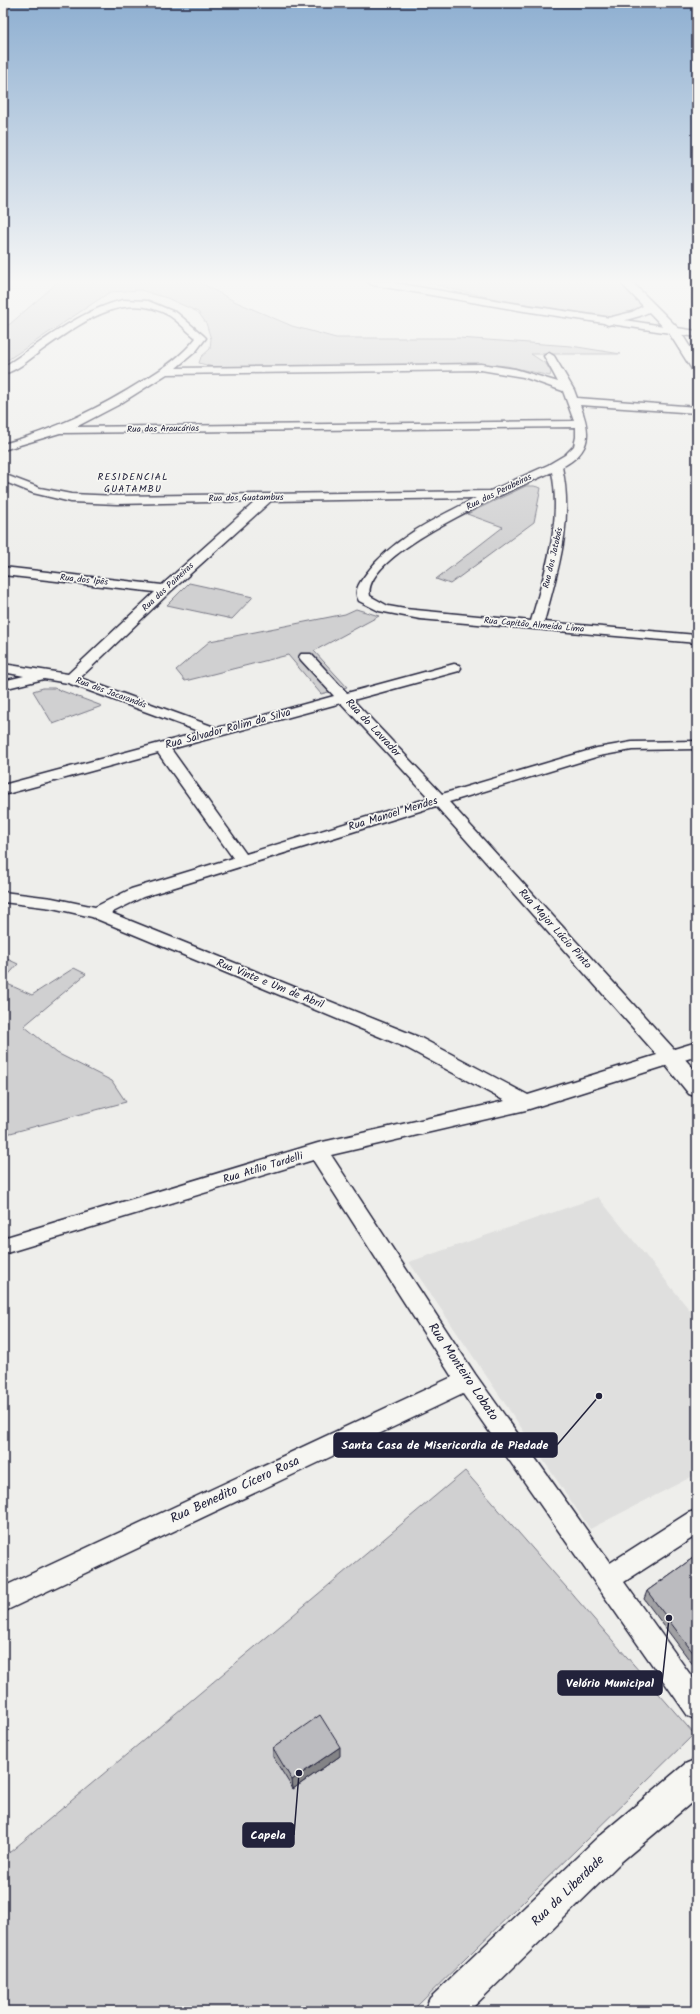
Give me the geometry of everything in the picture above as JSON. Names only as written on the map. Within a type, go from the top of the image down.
[{"type":"street","points":[[3,447],[58,430],[115,402],[156,376]]},
{"type":"street","points":[[532,376],[569,390]]},
{"type":"street","name":"Rua das Perobeiras","points":[[373,605],[364,598],[363,588],[374,569],[403,543],[492,494],[571,457],[580,446],[582,438],[574,402],[561,376]]},
{"type":"street","points":[[574,402],[697,410]]},
{"type":"street","name":"Rua das Araucárias","points":[[58,430],[580,424]]},
{"type":"street","name":"Rua dos Jatobás","points":[[536,626],[560,536],[563,502],[561,483],[556,465]]},
{"type":"street","name":"Rua dos Guatambus","points":[[3,477],[37,491],[71,498],[117,500],[492,494]]},
{"type":"street","name":"Rua das Paineiras","points":[[71,679],[165,589],[267,498]]},
{"type":"street","name":"Rua dos Ipês","points":[[3,571],[165,589]]},
{"type":"street","name":"Rua Capitão Almeida Lima","points":[[373,605],[394,612],[420,615],[697,639]]},
{"type":"street","name":"Rua do Lavrador","points":[[306,656],[439,800]]},
{"type":"street","name":"Rua dos Jacarandás","points":[[3,668],[71,679],[215,732]]},
{"type":"street","name":"Rua Salvador Rolim da Silva","points":[[3,790],[454,668]]},
{"type":"street","points":[[3,685],[47,674]]},
{"type":"street","name":"Rua Manoel Mendes","points":[[97,913],[137,893],[597,752],[632,746],[697,745]]},
{"type":"street","points":[[162,747],[243,861]]},
{"type":"street","name":"Rua Major Lúcio Pinto","points":[[439,800],[670,1057]]},
{"type":"street","name":"Rua Vinte e Um de Abril","points":[[3,897],[52,903],[97,913],[414,1043],[526,1103]]},
{"type":"street","name":"Rua Atílio Tardelli","points":[[3,1246],[318,1151],[526,1103],[697,1049]]},
{"type":"street","points":[[670,1057],[697,1088]]},
{"type":"street","name":"Rua Monteiro Lobato","points":[[318,1151],[467,1381],[697,1707]]},
{"type":"street","name":"Rua Benedito Cícero Rosa","points":[[4,1594],[467,1381]]},
{"type":"street","points":[[606,1579],[697,1521]]},
{"type":"street","name":"Rua da Liberdade","points":[[443,2011],[610,1850],[697,1776]]},
{"type":"shaded area","points":[[526,486],[541,488],[534,522],[450,584],[436,579],[503,527],[467,514]]},
{"type":"shaded area","points":[[189,583],[253,597],[232,619],[167,605]]},
{"type":"shaded area","points":[[356,609],[379,616],[314,651],[347,687],[321,694],[288,655],[185,681],[176,670],[210,641],[345,614]]},
{"type":"shaded area","points":[[43,688],[54,688],[102,706],[53,724],[33,691]]},
{"type":"shaded area","points":[[3,957],[18,964],[3,981]]},
{"type":"shaded area","points":[[74,968],[86,974],[24,1026],[57,1053],[112,1081],[126,1102],[3,1135],[3,982],[32,995]]},
{"type":"shaded area","points":[[598,1197],[697,1319],[697,1474],[590,1529],[409,1262]]},
{"type":"shaded area","points":[[465,1471],[694,1734],[412,2011],[3,2011],[3,1858]]},
{"type":"building","points":[[697,1555],[697,1658],[647,1591]]},
{"type":"building","points":[[320,1715],[340,1747],[292,1780],[273,1748]]},
{"type":"place","name":"Santa Casa de Misericordia de Piedade","points":[[599,1396]]},
{"type":"place","name":"Velório Municipal","points":[[669,1618]]},
{"type":"place","name":"Capela","points":[[299,1773]]},
{"type":"district","name":"RESIDENCIAL GUATAMBU","points":[[133,482]]}]
